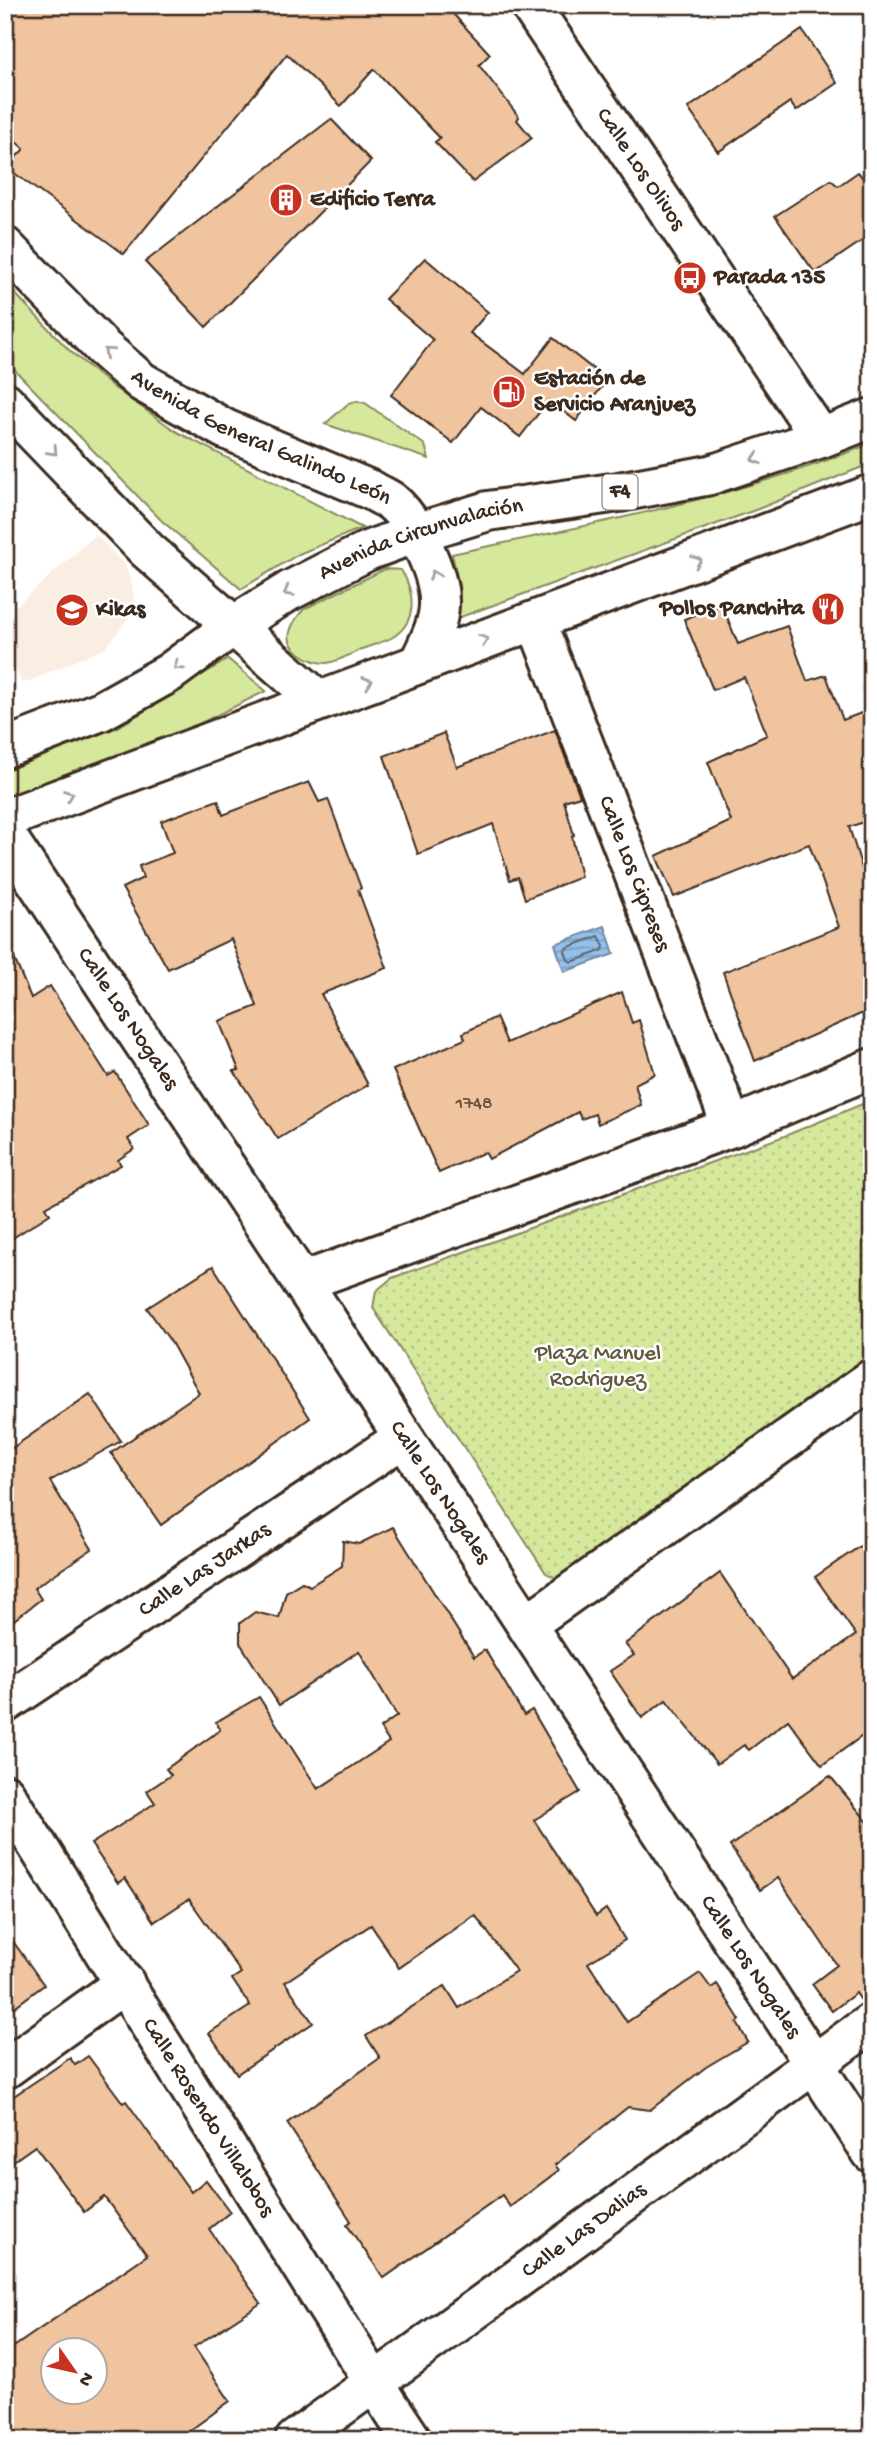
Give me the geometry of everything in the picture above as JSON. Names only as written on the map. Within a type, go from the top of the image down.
[{"type":"main road","name":"Calle Los Olivos","points":[[530,5],[821,438]]},
{"type":"main road","name":"Avenida General Galindo León","points":[[5,247],[103,348],[142,382],[225,429],[373,491],[393,503],[416,533],[438,584],[440,603],[434,630],[419,663]]},
{"type":"main road","points":[[5,402],[147,550],[318,700]]},
{"type":"main road","name":"Avenida Circunvalación","points":[[5,748],[101,711],[169,673],[233,626],[289,591],[367,551],[488,511],[619,492],[710,475],[872,418]]},
{"type":"main road","points":[[5,819],[872,494]]},
{"type":"main road","name":"Calle Los Cipreses","points":[[536,621],[732,1127]]},
{"type":"main road","name":"Calle Los Nogales","points":[[5,834],[872,2152]]},
{"type":"main road","points":[[302,1282],[732,1127],[872,1068]]},
{"type":"main road","points":[[527,1624],[872,1379]]},
{"type":"main road","name":"Calle Las Jarkas","points":[[5,1703],[403,1438]]},
{"type":"main road","name":"Calle Rosendo Villalobos","points":[[5,1794],[412,2440]]},
{"type":"main road","points":[[5,2069],[124,1983]]},
{"type":"main road","name":"Calle Las Dalias","points":[[295,2440],[872,2022]]},
{"type":"shaded area","name":"Kikas","points":[[96,535],[123,563],[131,580],[135,604],[127,620],[105,648],[22,684],[5,643],[5,616]]},
{"type":"green space","points":[[5,283],[70,351],[113,387],[177,432],[362,528],[299,554],[241,589],[161,520],[5,360]]},
{"type":"green space","points":[[349,403],[365,403],[425,445],[429,459],[325,424]]},
{"type":"green space","points":[[872,443],[872,463],[758,509],[455,619],[460,591],[452,554],[665,508],[770,479]]},
{"type":"green space","points":[[385,569],[401,570],[409,588],[412,606],[407,623],[401,630],[389,639],[327,663],[314,661],[296,650],[290,632],[304,609]]},
{"type":"green space","points":[[228,659],[266,691],[201,723],[5,798],[5,771],[118,727]]},
{"type":"green space","name":"Plaza Manuel Rodriguez","points":[[872,1100],[872,1360],[579,1571],[563,1578],[546,1573],[373,1308],[376,1291],[392,1278],[787,1135]]},
{"type":"water","points":[[605,926],[614,954],[564,972],[555,944]]},
{"type":"building","points":[[5,5],[445,5],[490,54],[479,65],[532,138],[473,182],[435,142],[440,138],[374,69],[341,106],[287,54],[124,254],[6,167],[24,149],[5,132]]},
{"type":"building","points":[[802,30],[837,83],[796,111],[790,102],[718,152],[688,108]]},
{"type":"building","name":"Edificio Terra","points":[[331,119],[371,161],[206,327],[145,262]]},
{"type":"building","points":[[858,172],[872,189],[872,234],[815,273],[775,216],[831,180],[838,186]]},
{"type":"building","points":[[425,258],[488,312],[470,333],[525,374],[553,338],[607,380],[576,421],[549,400],[520,437],[481,407],[453,443],[391,395],[433,340],[385,299]]},
{"type":"building","points":[[722,605],[738,644],[787,626],[807,681],[826,675],[843,720],[872,709],[872,819],[849,827],[872,899],[872,1009],[755,1061],[723,972],[839,927],[809,844],[674,897],[656,856],[731,821],[708,762],[767,735],[744,677],[713,690],[684,619]]},
{"type":"building","points":[[555,730],[580,796],[564,801],[574,835],[572,836],[581,877],[525,899],[518,877],[510,880],[493,824],[418,854],[384,756],[444,733],[457,767]]},
{"type":"building","points":[[309,782],[319,802],[328,799],[387,968],[321,994],[368,1085],[278,1139],[234,1071],[239,1070],[219,1021],[257,1006],[231,939],[168,969],[122,888],[143,878],[139,866],[173,853],[161,821],[218,800],[223,815]]},
{"type":"building","points":[[5,937],[31,998],[50,986],[108,1076],[115,1072],[149,1125],[128,1139],[134,1149],[118,1160],[121,1165],[46,1207],[50,1214],[5,1243]]},
{"type":"building","points":[[622,992],[632,1023],[639,1020],[655,1074],[635,1084],[641,1105],[598,1124],[595,1114],[581,1119],[578,1112],[489,1159],[485,1152],[439,1173],[393,1070],[465,1039],[463,1033],[496,1017],[507,1043]]},
{"type":"building","points":[[213,1266],[310,1418],[161,1525],[111,1453],[199,1393],[171,1342],[147,1308]]},
{"type":"building","points":[[90,1394],[121,1441],[50,1481],[92,1549],[34,1588],[41,1599],[5,1627],[5,1453]]},
{"type":"building","points":[[393,1527],[474,1657],[485,1650],[524,1715],[532,1710],[580,1792],[534,1820],[596,1916],[606,1909],[625,1940],[588,1963],[627,2022],[700,1973],[711,1988],[717,1984],[740,2020],[737,2023],[748,2042],[706,2067],[650,2110],[628,2107],[555,2165],[559,2170],[510,2207],[502,2195],[384,2278],[347,2225],[351,2221],[287,2123],[380,2058],[366,2036],[445,1986],[459,2008],[516,1971],[475,1915],[399,1968],[371,1925],[285,1982],[313,2023],[237,2074],[209,2033],[250,2006],[232,1979],[241,1973],[189,1899],[154,1922],[125,1878],[118,1883],[91,1844],[155,1803],[147,1791],[171,1775],[166,1769],[220,1730],[216,1722],[259,1697],[318,1789],[389,1742],[380,1728],[397,1716],[359,1651],[279,1705],[240,1643],[240,1623],[255,1612],[279,1618],[286,1592],[302,1582],[310,1586],[342,1566],[343,1541],[359,1544]]},
{"type":"building","points":[[872,1538],[872,1729],[822,1765],[788,1720],[749,1750],[744,1745],[717,1764],[666,1700],[642,1718],[610,1671],[634,1655],[625,1644],[720,1573],[792,1679],[856,1635],[815,1577]]},
{"type":"building","points":[[830,1776],[872,1827],[872,2000],[863,2003],[856,1993],[832,2011],[812,1984],[837,1965],[778,1878],[760,1890],[730,1846]]},
{"type":"building","points":[[5,1930],[44,1985],[5,2014]]},
{"type":"building","points":[[88,2056],[123,2103],[126,2101],[191,2192],[206,2180],[230,2212],[209,2229],[261,2303],[194,2347],[230,2401],[177,2440],[5,2440],[5,2353],[147,2255],[104,2197],[84,2212],[35,2146],[5,2167],[5,2102],[70,2058],[75,2065]]},
{"type":"place","name":"Edificio Terra","points":[[286,200]]},
{"type":"place","name":"Parada 135","points":[[690,278]]},
{"type":"place","name":"Estación de Servicio Aranjuez","points":[[509,392]]},
{"type":"place","name":"Pollos Panchita","points":[[828,609]]},
{"type":"place","name":"Kikas","points":[[72,610]]}]
